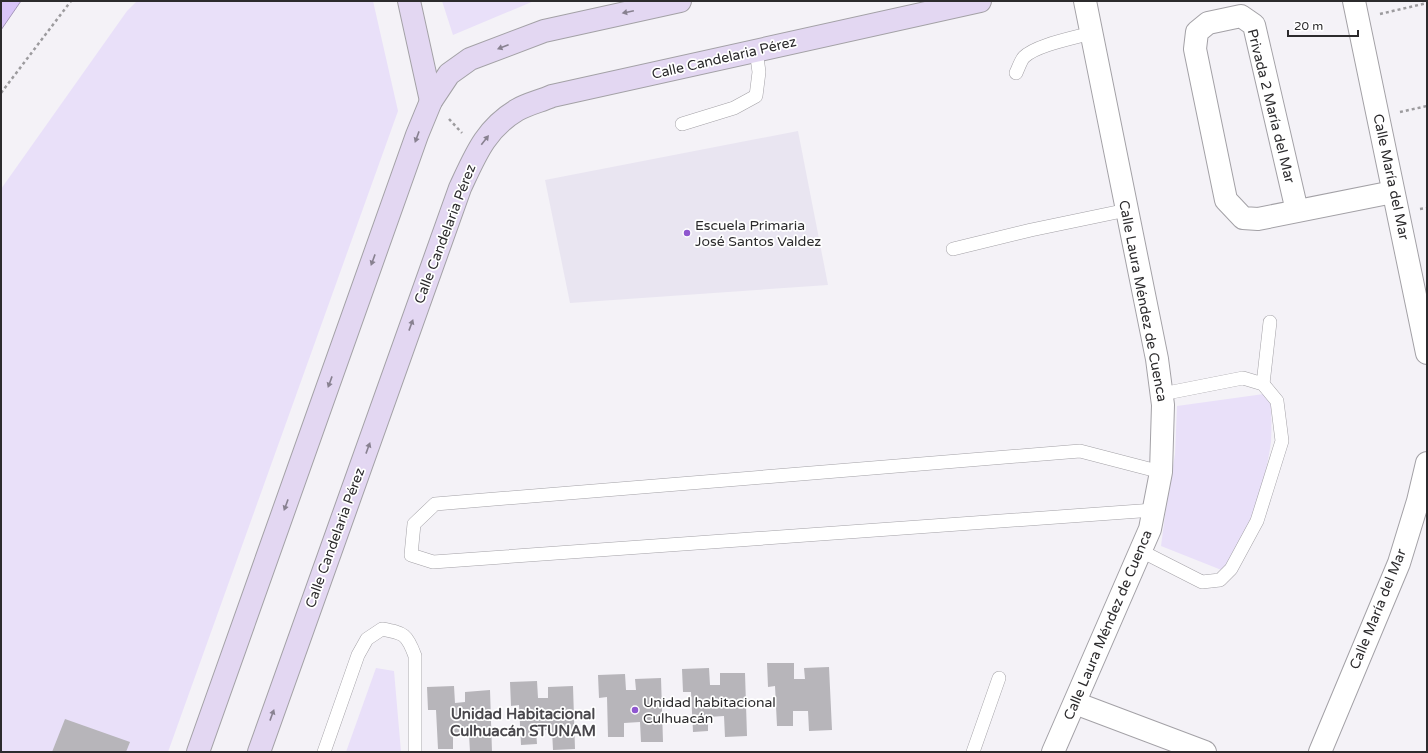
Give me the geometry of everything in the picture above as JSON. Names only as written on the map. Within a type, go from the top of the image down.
[{"type":"main road","points":[[409,1],[431,101]]},
{"type":"main road","points":[[198,752],[417,135],[431,101],[449,74],[470,59],[544,31],[680,1]]},
{"type":"main road","name":"Calle Candelaria Pérez","points":[[259,752],[460,188],[478,149],[496,126],[518,109],[552,96],[980,1]]},
{"type":"street","name":"Calle Laura Méndez de Cuenca","points":[[1053,752],[1150,529],[1161,472],[1164,405],[1157,359],[1085,1]]},
{"type":"street","name":"Calle María del Mar","points":[[1356,10],[1427,353]]},
{"type":"street","name":"Privada 2 María del Mar","points":[[1297,211],[1254,24],[1241,16],[1208,23],[1197,32],[1195,49],[1226,200],[1242,218],[1258,219],[1394,192]]},
{"type":"street","name":"Calle María del Mar","points":[[1320,752],[1399,562],[1422,500],[1427,463]]},
{"type":"street","points":[[1075,703],[1205,752]]},
{"type":"lane","points":[[1016,73],[1024,57],[1036,50],[1091,33]]},
{"type":"lane","points":[[682,124],[734,108],[756,96],[759,72],[756,50]]},
{"type":"lane","points":[[953,249],[1032,230],[1127,210]]},
{"type":"lane","points":[[1263,384],[1270,322]]},
{"type":"lane","points":[[1141,551],[1202,582],[1220,580],[1231,569],[1257,521],[1282,441],[1277,401],[1263,384],[1243,378],[1162,394]]},
{"type":"lane","points":[[1154,510],[433,562],[411,555],[414,524],[435,504],[1080,451],[1161,472]]},
{"type":"lane","points":[[324,752],[358,655],[367,639],[382,629],[400,632],[410,642],[415,656],[416,752]]},
{"type":"lane","points":[[973,752],[999,678]]},
{"type":"path","points":[[1,93],[71,1]]},
{"type":"path","points":[[1356,10],[1427,3]]},
{"type":"path","points":[[431,101],[478,149]]},
{"type":"path","points":[[1378,117],[1427,106]]},
{"type":"shaded area","points":[[1,1],[21,1],[1,30]]},
{"type":"shaded area","points":[[137,1],[373,1],[398,111],[168,752],[1,752],[1,189],[127,11]]},
{"type":"shaded area","points":[[442,1],[534,1],[453,35]]},
{"type":"shaded area","name":"Escuela Primaria José Santos Valdez","points":[[798,131],[828,285],[570,303],[545,180]]},
{"type":"shaded area","points":[[1271,393],[1271,442],[1268,459],[1260,492],[1249,525],[1229,573],[1161,546],[1175,454],[1177,406]]},
{"type":"shaded area","points":[[376,668],[394,671],[401,752],[346,752]]},
{"type":"building","name":"Unidad habitacional Culhuacán","points":[[767,663],[794,663],[794,679],[805,679],[804,668],[829,667],[832,730],[809,731],[808,711],[793,711],[793,726],[777,726],[775,686],[768,687]]},
{"type":"building","name":"Unidad habitacional Culhuacán","points":[[709,668],[710,685],[720,685],[720,673],[745,673],[747,736],[725,737],[724,716],[708,717],[708,731],[693,732],[691,692],[683,692],[682,669]]},
{"type":"building","name":"Unidad habitacional Culhuacán","points":[[625,674],[626,690],[636,690],[635,679],[661,678],[663,742],[641,742],[640,722],[624,723],[624,737],[608,737],[607,697],[599,698],[598,675]]},
{"type":"building","points":[[537,681],[538,698],[548,698],[548,687],[573,686],[575,749],[553,750],[552,730],[536,730],[537,744],[521,745],[519,705],[511,706],[510,682]]},
{"type":"building","points":[[454,686],[455,703],[465,702],[465,692],[490,690],[492,752],[470,752],[469,734],[453,735],[453,749],[438,749],[436,710],[428,710],[427,687]]},
{"type":"building","points":[[65,719],[130,742],[126,752],[52,752]]},
{"type":"place","name":"Escuela Primaria José Santos Valdez","points":[[687,233]]},
{"type":"place","name":"Unidad habitacional Culhuacán","points":[[635,710]]},
{"type":"district","name":"Unidad Habitacional Culhuacán STUNAM","points":[[523,722]]}]
